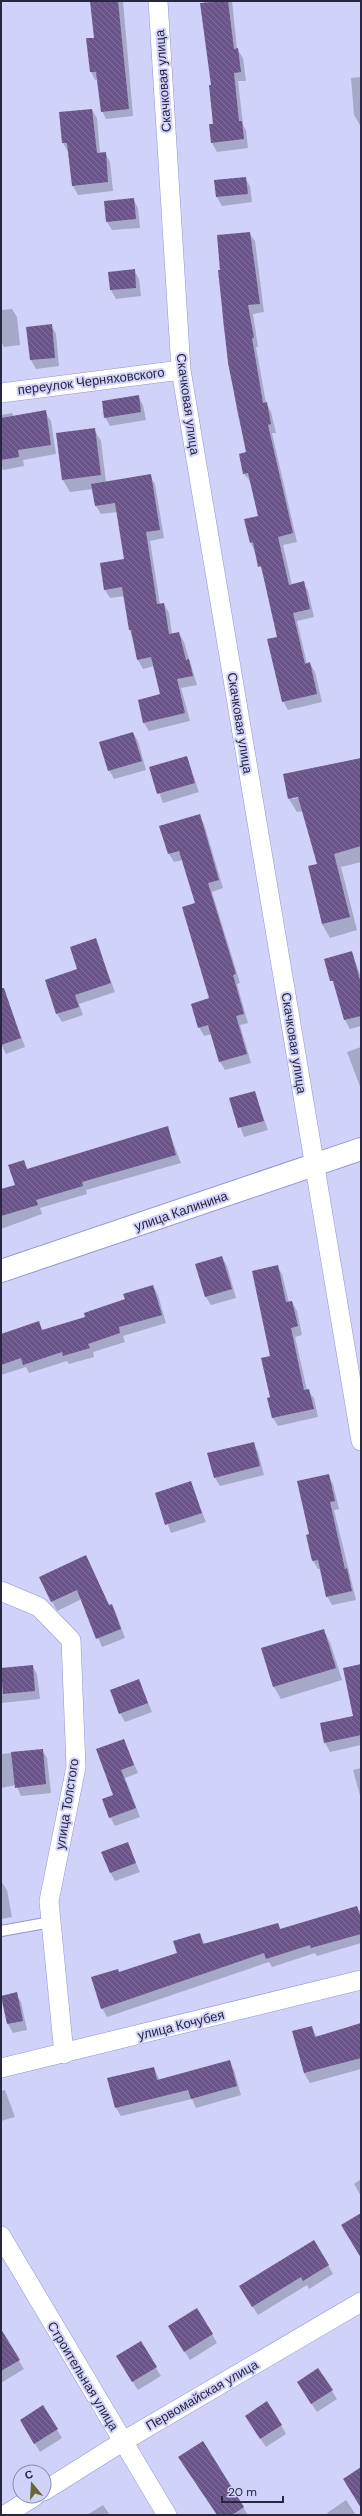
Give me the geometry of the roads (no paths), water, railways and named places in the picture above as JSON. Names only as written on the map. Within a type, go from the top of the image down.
[{"type":"main road","name":"улица Калинина","points":[[1,1271],[361,1149]]},
{"type":"street","name":"Скачковая улица","points":[[158,1],[181,370],[361,1441]]},
{"type":"street","name":"переулок Черняховского","points":[[1,393],[181,370]]},
{"type":"street","name":"улица Толстого","points":[[1,1591],[38,1607],[70,1640],[76,1767],[49,1902],[64,2054]]},
{"type":"street","name":"улица Кочубея","points":[[1,2068],[64,2054],[361,1980]]},
{"type":"street","name":"Строительная улица","points":[[1,2236],[122,2442],[167,2515]]},
{"type":"street","name":"Первомайская улица","points":[[52,2486],[122,2442],[361,2302]]},
{"type":"street","points":[[5,2515],[22,2504]]},
{"type":"lane","points":[[1,1931],[51,1922]]}]
